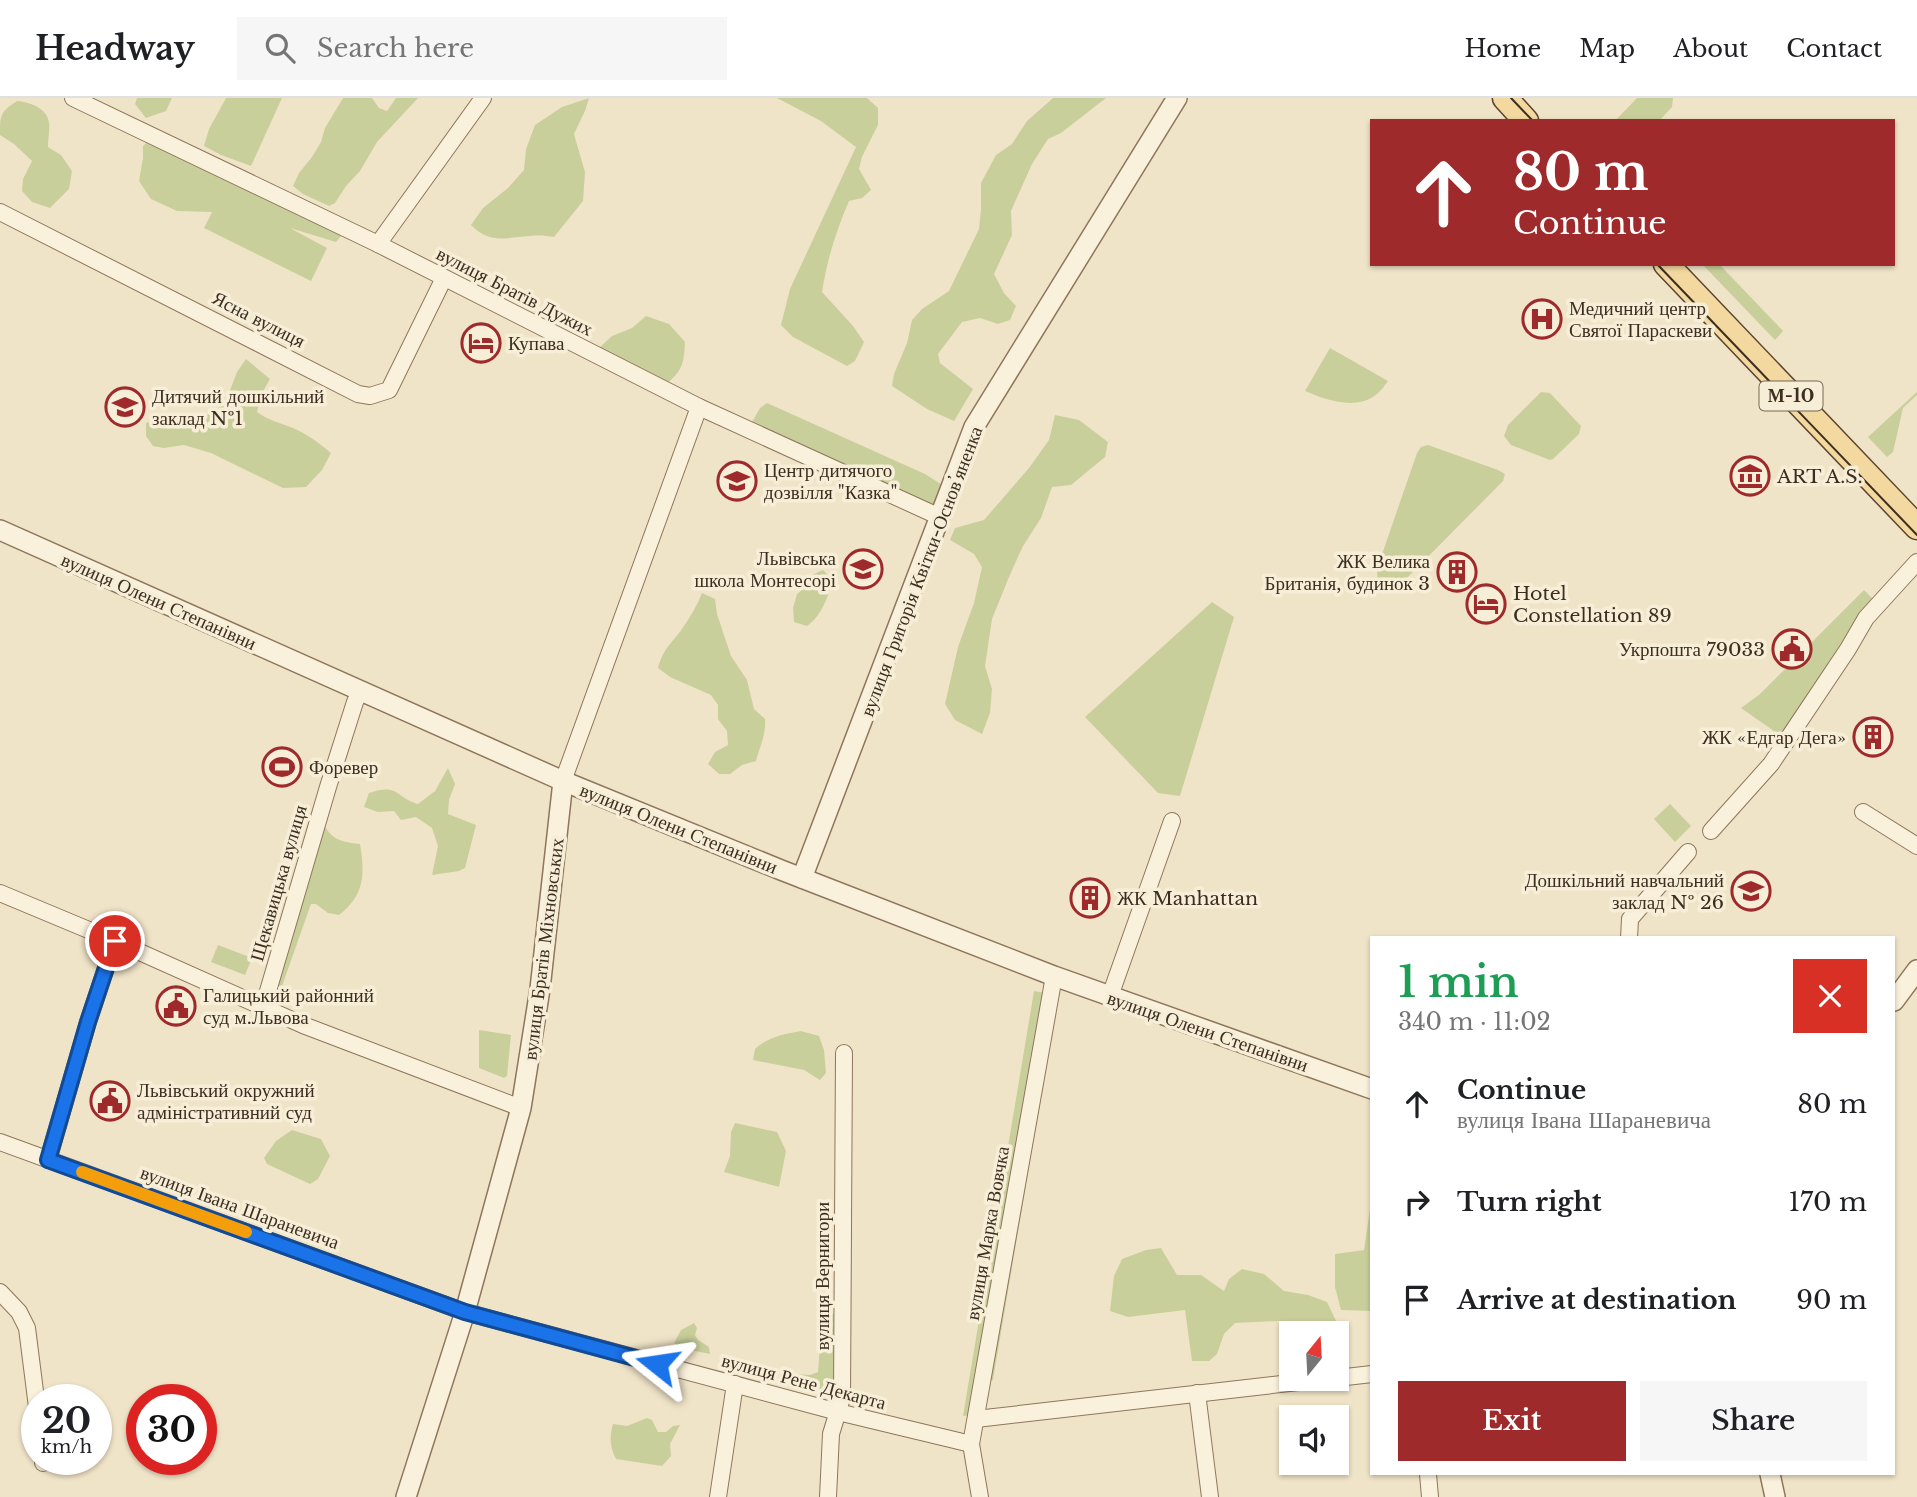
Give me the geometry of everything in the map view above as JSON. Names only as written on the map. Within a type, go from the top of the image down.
[{"type":"main road","points":[[1505,98],[1524,119]]},
{"type":"main road","name":"М-10","points":[[1668,266],[1917,527]]},
{"type":"street","name":"вулиця Братів Дужих","points":[[73,98],[378,244],[699,407],[940,517]]},
{"type":"street","points":[[378,244],[483,98]]},
{"type":"street","name":"вулиця Григорія Квітки-Основʼяненка","points":[[802,878],[974,427],[1177,98]]},
{"type":"street","name":"Ясна вулиця","points":[[0,212],[358,394],[370,396],[389,390],[444,278]]},
{"type":"street","name":"вулиця Братів Міхновських","points":[[406,1497],[465,1312],[521,1108],[540,989],[563,781],[699,407]]},
{"type":"street","name":"вулиця Олени Степанівни","points":[[0,530],[563,781],[1054,976],[1370,1087]]},
{"type":"street","points":[[1711,831],[1771,764],[1866,618],[1917,562]]},
{"type":"street","name":"Щекавицька вулиця","points":[[263,1008],[328,787],[360,691]]},
{"type":"street","points":[[1863,812],[1917,846]]},
{"type":"street","points":[[1110,996],[1172,821]]},
{"type":"street","points":[[1629,936],[1630,919],[1688,852]]},
{"type":"street","points":[[0,893],[263,1008],[521,1108]]},
{"type":"street","points":[[48,1160],[88,1022],[115,941]]},
{"type":"street","points":[[1895,1001],[1917,970]]},
{"type":"street","name":"вулиця Марка Вовчка","points":[[980,1497],[971,1444],[1054,976]]},
{"type":"street","name":"вулиця Вернигори","points":[[828,1497],[831,1434],[842,1398],[844,1053]]},
{"type":"street","name":"вулиця Івана Шараневича","points":[[0,1143],[465,1312]]},
{"type":"street","points":[[0,1292],[19,1312],[27,1328],[34,1384]]},
{"type":"street","name":"вулиця Рене Декарта","points":[[465,1312],[838,1412],[971,1444]]},
{"type":"street","points":[[1349,1377],[1370,1374]]},
{"type":"street","points":[[718,1497],[735,1384]]},
{"type":"street","points":[[976,1419],[1279,1384]]},
{"type":"street","points":[[1197,1394],[1210,1497]]},
{"type":"street","points":[[1428,1475],[1430,1497]]},
{"type":"street","points":[[1770,1475],[1775,1497]]},
{"type":"green space","points":[[137,98],[172,98],[166,111],[146,118],[135,104]]},
{"type":"green space","points":[[226,98],[282,98],[251,166],[204,146],[209,129]]},
{"type":"green space","points":[[343,98],[372,98],[379,108],[387,111],[396,98],[418,98],[377,142],[360,171],[335,203],[329,206],[303,194],[293,186],[321,142],[325,128]]},
{"type":"green space","points":[[589,98],[574,134],[585,172],[583,201],[554,237],[492,238],[471,225],[483,208],[508,188],[524,170],[526,149],[535,125],[562,107]]},
{"type":"green space","points":[[777,98],[867,98],[878,108],[878,125],[859,169],[871,190],[862,198],[849,201],[832,246],[822,292],[864,342],[855,361],[847,366],[793,337],[781,325],[790,289],[856,147],[821,121]]},
{"type":"green space","points":[[1053,98],[1106,98],[1061,133],[1048,139],[1032,164],[1011,211],[1012,235],[994,274],[1004,293],[1016,306],[1010,320],[998,324],[980,318],[962,322],[938,354],[940,363],[973,389],[954,421],[927,409],[892,386],[894,374],[907,343],[912,320],[922,309],[949,291],[979,229],[981,183],[996,155],[1012,144],[1027,121]]},
{"type":"green space","points":[[1637,98],[1673,98],[1672,107],[1661,119],[1617,119]]},
{"type":"green space","points":[[17,101],[32,104],[45,113],[49,126],[48,147],[61,155],[72,171],[69,189],[50,208],[32,202],[22,191],[23,179],[32,161],[0,135],[2,115]]},
{"type":"green space","points":[[149,140],[336,229],[341,236],[336,242],[290,228],[327,248],[311,281],[204,228],[212,212],[177,211],[151,199],[139,181],[143,146]]},
{"type":"green space","points":[[1704,266],[1721,266],[1783,331],[1775,340]]},
{"type":"green space","points":[[646,316],[669,324],[685,342],[682,366],[666,384],[612,358],[599,348],[612,336],[632,328]]},
{"type":"green space","points":[[1330,348],[1388,381],[1377,394],[1360,402],[1331,400],[1305,391]]},
{"type":"green space","points":[[246,359],[270,379],[261,395],[257,412],[303,433],[331,453],[322,470],[306,487],[283,488],[211,453],[184,445],[164,448],[153,446],[146,436],[146,423],[173,415],[192,417],[215,413],[227,398],[237,372]]},
{"type":"green space","points":[[1541,392],[1550,393],[1581,426],[1579,434],[1550,460],[1511,445],[1504,436],[1508,425]]},
{"type":"green space","points":[[1917,392],[1903,408],[1893,452],[1887,457],[1868,437]]},
{"type":"green space","points":[[767,403],[925,474],[947,488],[936,510],[758,431],[752,422],[760,408]]},
{"type":"green space","points":[[1055,415],[1079,420],[1108,442],[1105,457],[1071,485],[1052,487],[1041,518],[1023,546],[1009,577],[992,619],[985,666],[992,689],[990,713],[982,734],[955,720],[945,704],[958,647],[974,603],[982,567],[974,554],[950,540],[955,528],[984,520],[1029,468],[1049,440]]},
{"type":"green space","points":[[1428,445],[1505,474],[1503,481],[1391,592],[1382,589],[1378,584],[1379,563],[1417,453],[1421,447]]},
{"type":"green space","points":[[823,570],[833,580],[827,599],[807,626],[794,622],[793,608],[797,594],[806,587],[814,574]]},
{"type":"green space","points":[[1864,590],[1873,599],[1861,613],[1781,736],[1741,708],[1760,694]]},
{"type":"green space","points":[[702,593],[715,599],[717,614],[731,656],[747,680],[754,709],[765,719],[764,736],[756,761],[742,765],[730,774],[719,774],[708,764],[715,752],[728,745],[727,731],[718,719],[718,705],[711,695],[670,677],[658,668],[665,651],[688,620]]},
{"type":"green space","points":[[1212,602],[1234,617],[1180,796],[1158,793],[1085,717]]},
{"type":"green space","points":[[448,768],[455,784],[449,800],[448,814],[476,825],[465,868],[432,875],[438,846],[432,828],[416,817],[401,820],[394,811],[378,812],[364,807],[369,793],[379,790],[392,790],[418,804],[435,791]]},
{"type":"green space","points":[[1670,804],[1691,826],[1675,842],[1654,819]]},
{"type":"green space","points":[[320,819],[336,838],[360,844],[361,883],[354,900],[339,915],[328,913],[316,904],[311,904],[282,986],[274,1001],[265,994],[263,979],[295,876]]},
{"type":"green space","points":[[218,945],[252,958],[245,975],[211,962]]},
{"type":"green space","points":[[1034,991],[1046,993],[973,1415],[963,1416]]},
{"type":"green space","points":[[1058,995],[993,1380],[984,1384]]},
{"type":"green space","points":[[479,1030],[511,1035],[507,1076],[504,1078],[479,1068]]},
{"type":"green space","points":[[801,1031],[819,1036],[824,1050],[826,1073],[820,1080],[804,1070],[753,1060],[755,1049],[765,1042]]},
{"type":"green space","points":[[735,1123],[777,1132],[786,1151],[779,1187],[724,1172],[730,1156],[731,1132]]},
{"type":"green space","points":[[292,1130],[321,1139],[330,1156],[318,1179],[310,1184],[267,1164],[264,1158],[276,1141]]},
{"type":"green space","points":[[1370,1210],[1370,1311],[1341,1310],[1335,1287],[1335,1254],[1364,1250]]},
{"type":"green space","points":[[1161,1248],[1177,1275],[1201,1275],[1224,1291],[1229,1279],[1242,1269],[1264,1274],[1284,1291],[1327,1302],[1336,1321],[1235,1323],[1224,1334],[1217,1354],[1209,1361],[1192,1361],[1185,1310],[1128,1317],[1110,1311],[1114,1276],[1122,1259],[1146,1250]]},
{"type":"green space","points":[[835,1313],[839,1387],[815,1389],[791,1382],[795,1374],[810,1375],[818,1372],[821,1332],[827,1315]]},
{"type":"green space","points":[[694,1323],[697,1328],[695,1335],[709,1347],[710,1354],[681,1348],[674,1343],[681,1330]]},
{"type":"green space","points":[[647,1418],[652,1420],[658,1432],[666,1432],[673,1426],[680,1425],[670,1444],[671,1456],[662,1466],[616,1459],[611,1442],[613,1424],[627,1426]]},
{"type":"tram line","points":[[1511,98],[1531,119]]},
{"type":"tram line","points":[[1659,266],[1917,535]]},
{"type":"slow traffic","points":[[82,1172],[246,1232]]},
{"type":"place","name":"Медичний центр Святої Параскеви","points":[[1542,319]]},
{"type":"place","name":"Купава","points":[[481,343]]},
{"type":"place","name":"Дитячий дошкільний заклад №1","points":[[125,407]]},
{"type":"place","name":"ART A.S.","points":[[1750,476]]},
{"type":"place","name":"Центр дитячого дозвілля \"Казка\"","points":[[737,481]]},
{"type":"place","name":"Львівська школа Монтесорі","points":[[863,569]]},
{"type":"place","name":"ЖК Велика Британія, будинок 3","points":[[1457,572]]},
{"type":"place","name":"Hotel Constellation 89","points":[[1486,604]]},
{"type":"place","name":"Укрпошта 79033","points":[[1792,649]]},
{"type":"place","name":"ЖК «Едгар Дега»","points":[[1873,737]]},
{"type":"place","name":"Форевер","points":[[282,767]]},
{"type":"place","name":"Дошкільний навчальний заклад № 26","points":[[1751,891]]},
{"type":"place","name":"ЖК Manhattan","points":[[1090,898]]},
{"type":"place","name":"Галицький районний суд м.Львова","points":[[176,1006]]},
{"type":"place","name":"Львівський окружний адміністративний суд","points":[[110,1101]]},
{"type":"route","points":[[115,941],[88,1022],[48,1160],[465,1312],[657,1364]]}]
